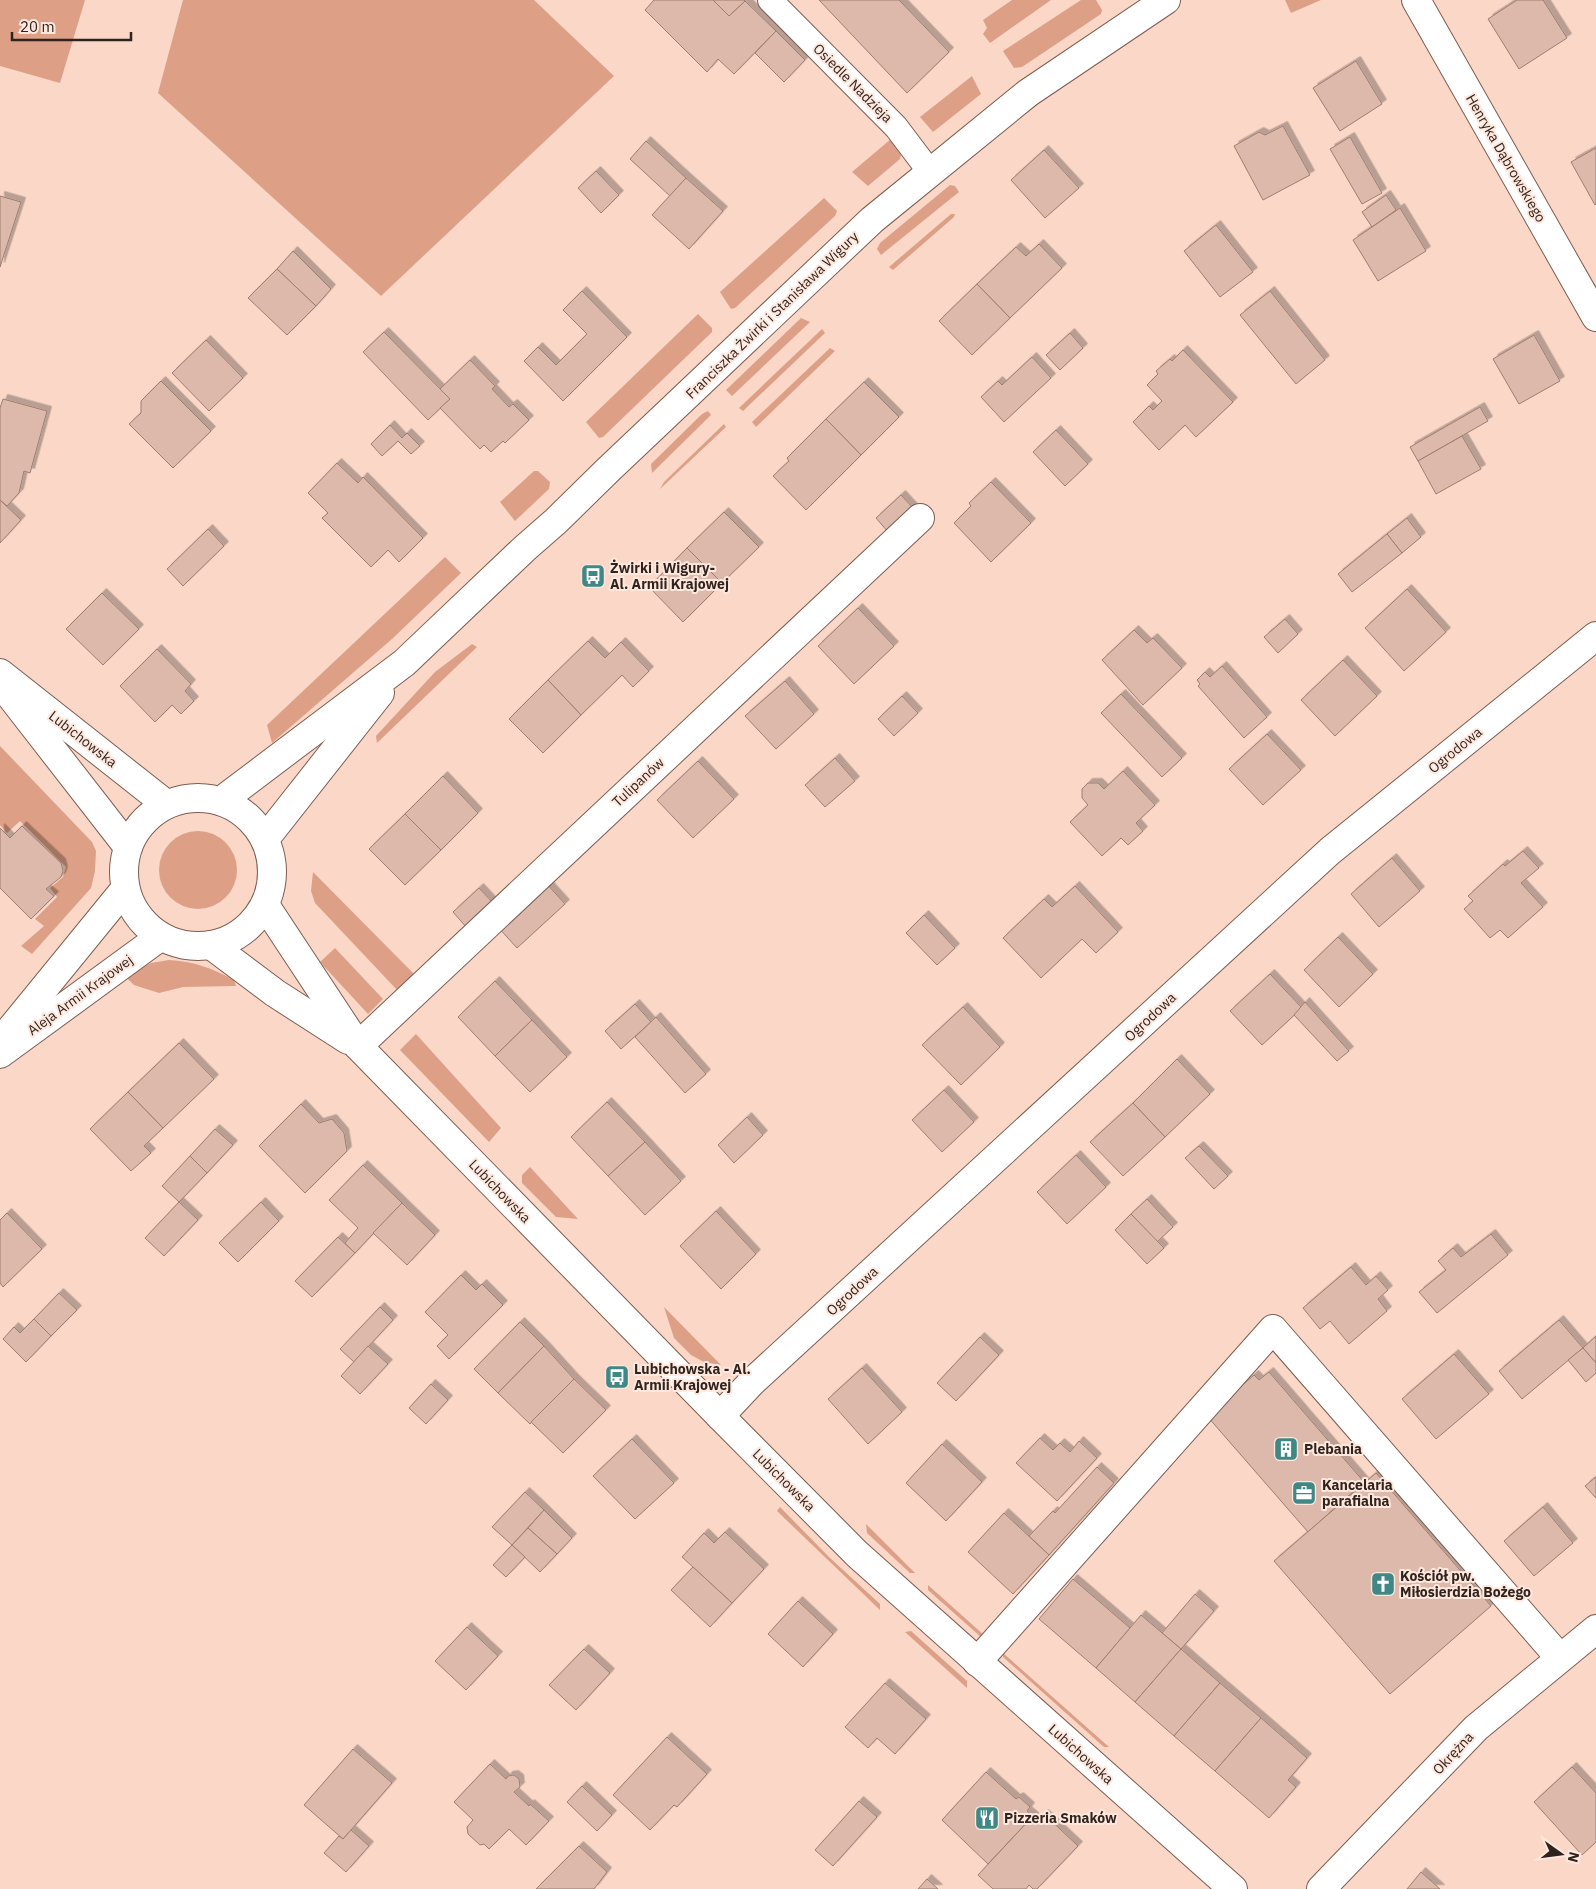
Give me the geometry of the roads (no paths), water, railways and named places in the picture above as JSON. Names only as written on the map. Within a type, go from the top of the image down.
[{"type":"street","name":"Franciszka Żwirki i Stanisława Wigury","points":[[221,801],[404,663],[872,220],[1028,93],[1166,0]]},
{"type":"street","name":"Henryka Dąbrowskiego","points":[[1416,0],[1596,317]]},
{"type":"street","name":"Tulipanów","points":[[358,1046],[920,518]]},
{"type":"street","name":"Ogrodowa","points":[[720,1416],[752,1382],[1330,851],[1596,636]]},
{"type":"street","name":"Franciszka Żwirki i Stanisława Wigury","points":[[265,839],[404,663]]},
{"type":"street","name":"Lubichowska","points":[[0,673],[166,804]]},
{"type":"street","name":"Lubichowska","points":[[0,683],[128,847]]},
{"type":"street","points":[[191,797],[221,801],[251,820],[265,839],[272,874],[265,905],[243,931],[211,945],[188,946],[160,937],[140,919],[125,890],[124,870],[128,847],[142,822],[166,804],[191,797]]},
{"type":"street","name":"Aleja Armii Krajowej","points":[[0,1042],[125,890]]},
{"type":"street","name":"Lubichowska","points":[[265,905],[358,1046],[720,1416],[857,1554],[1232,1889]]},
{"type":"street","name":"Aleja Armii Krajowej","points":[[0,1054],[160,937]]},
{"type":"street","name":"Lubichowska","points":[[211,945],[275,993],[358,1046]]},
{"type":"street","points":[[977,1662],[1273,1329],[1560,1658]]},
{"type":"street","name":"Okrężna","points":[[1321,1889],[1476,1728],[1596,1629]]},
{"type":"lane","name":"Osiedle Nadzieja","points":[[770,0],[896,126],[930,172]]},
{"type":"place","name":"Żwirki i Wigury- Al. Armii Krajowej","points":[[593,576]]},
{"type":"place","name":"Lubichowska - Al. Armii Krajowej","points":[[617,1377]]},
{"type":"place","name":"Plebania","points":[[1286,1449]]},
{"type":"place","name":"Kancelaria parafialna","points":[[1304,1493]]},
{"type":"place","name":"Kościół pw. Miłosierdzia Bożego","points":[[1383,1584]]},
{"type":"place","name":"Pizzeria Smaków","points":[[987,1818]]}]
